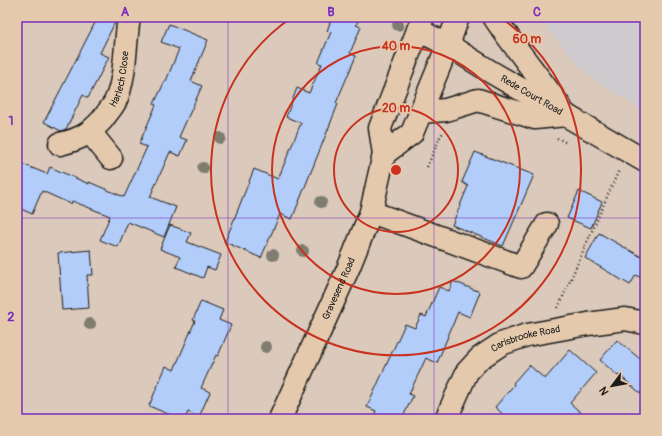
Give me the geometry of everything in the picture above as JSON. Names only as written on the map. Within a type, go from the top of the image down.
[{"type":"main road","name":"Harlech Close","points":[[60,144],[78,139],[90,132],[114,103],[118,95],[124,65],[129,17]]},
{"type":"main road","points":[[384,154],[412,133],[458,17]]},
{"type":"main road","points":[[494,17],[511,43],[566,115]]},
{"type":"main road","name":"Rede Court Road","points":[[420,23],[448,45],[566,115],[631,161]]},
{"type":"main road","name":"Gravesend Road","points":[[280,419],[348,269],[372,212],[384,154],[380,128],[420,23]]},
{"type":"main road","points":[[420,112],[446,110],[478,100],[535,118],[566,115]]},
{"type":"main road","points":[[90,132],[111,158]]},
{"type":"main road","points":[[372,212],[521,266],[547,224]]},
{"type":"main road","name":"Carisbrooke Road","points":[[446,419],[468,372],[480,358],[501,344],[527,335],[588,324],[625,319],[645,323]]},
{"type":"path","points":[[428,167],[440,137],[447,126]]},
{"type":"path","points":[[552,135],[571,145]]},
{"type":"path","points":[[613,166],[631,161]]},
{"type":"path","points":[[548,331],[631,161]]},
{"type":"shaded area","points":[[546,17],[645,17],[645,112],[589,76],[549,31]]},
{"type":"building","points":[[98,17],[116,17],[116,20],[100,53],[109,57],[88,98],[83,95],[66,129],[61,131],[44,122]]},
{"type":"building","points":[[332,17],[360,17],[356,25],[361,27],[350,53],[356,56],[336,103],[338,104],[292,219],[280,214],[261,258],[225,242],[254,169],[278,179],[301,123],[286,117],[297,88],[309,93],[322,64],[318,63],[331,32],[327,31]]},
{"type":"building","points":[[169,24],[208,40],[191,81],[202,86],[179,137],[187,140],[180,156],[170,152],[150,197],[176,207],[164,237],[128,222],[118,247],[100,240],[110,216],[72,201],[71,204],[42,191],[32,214],[17,207],[17,162],[47,174],[50,167],[124,197],[147,147],[139,144],[156,105],[154,104],[166,81],[179,49],[161,42]]},
{"type":"building","points":[[475,152],[534,175],[503,246],[452,225],[468,186],[462,182]]},
{"type":"building","points":[[579,191],[602,202],[591,228],[567,218]]},
{"type":"building","points":[[170,225],[191,233],[187,242],[221,255],[215,270],[207,267],[203,278],[176,267],[180,257],[160,249]]},
{"type":"building","points":[[599,233],[645,259],[645,280],[636,275],[630,285],[585,258]]},
{"type":"building","points":[[91,250],[93,275],[87,275],[89,308],[62,310],[58,253]]},
{"type":"building","points":[[453,281],[480,292],[470,317],[458,312],[437,363],[426,358],[409,394],[413,396],[402,419],[373,419],[376,411],[367,407],[405,324],[415,328],[421,315],[426,317],[439,287],[449,291]]},
{"type":"building","points":[[201,301],[223,310],[219,320],[231,325],[218,356],[216,355],[201,388],[210,392],[199,417],[188,412],[185,419],[180,419],[149,406],[166,366],[174,370],[195,321],[193,320]]},
{"type":"building","points":[[617,340],[645,363],[645,397],[600,360]]},
{"type":"building","points":[[570,350],[596,373],[570,403],[588,419],[508,419],[495,407],[529,365],[545,379]]}]
